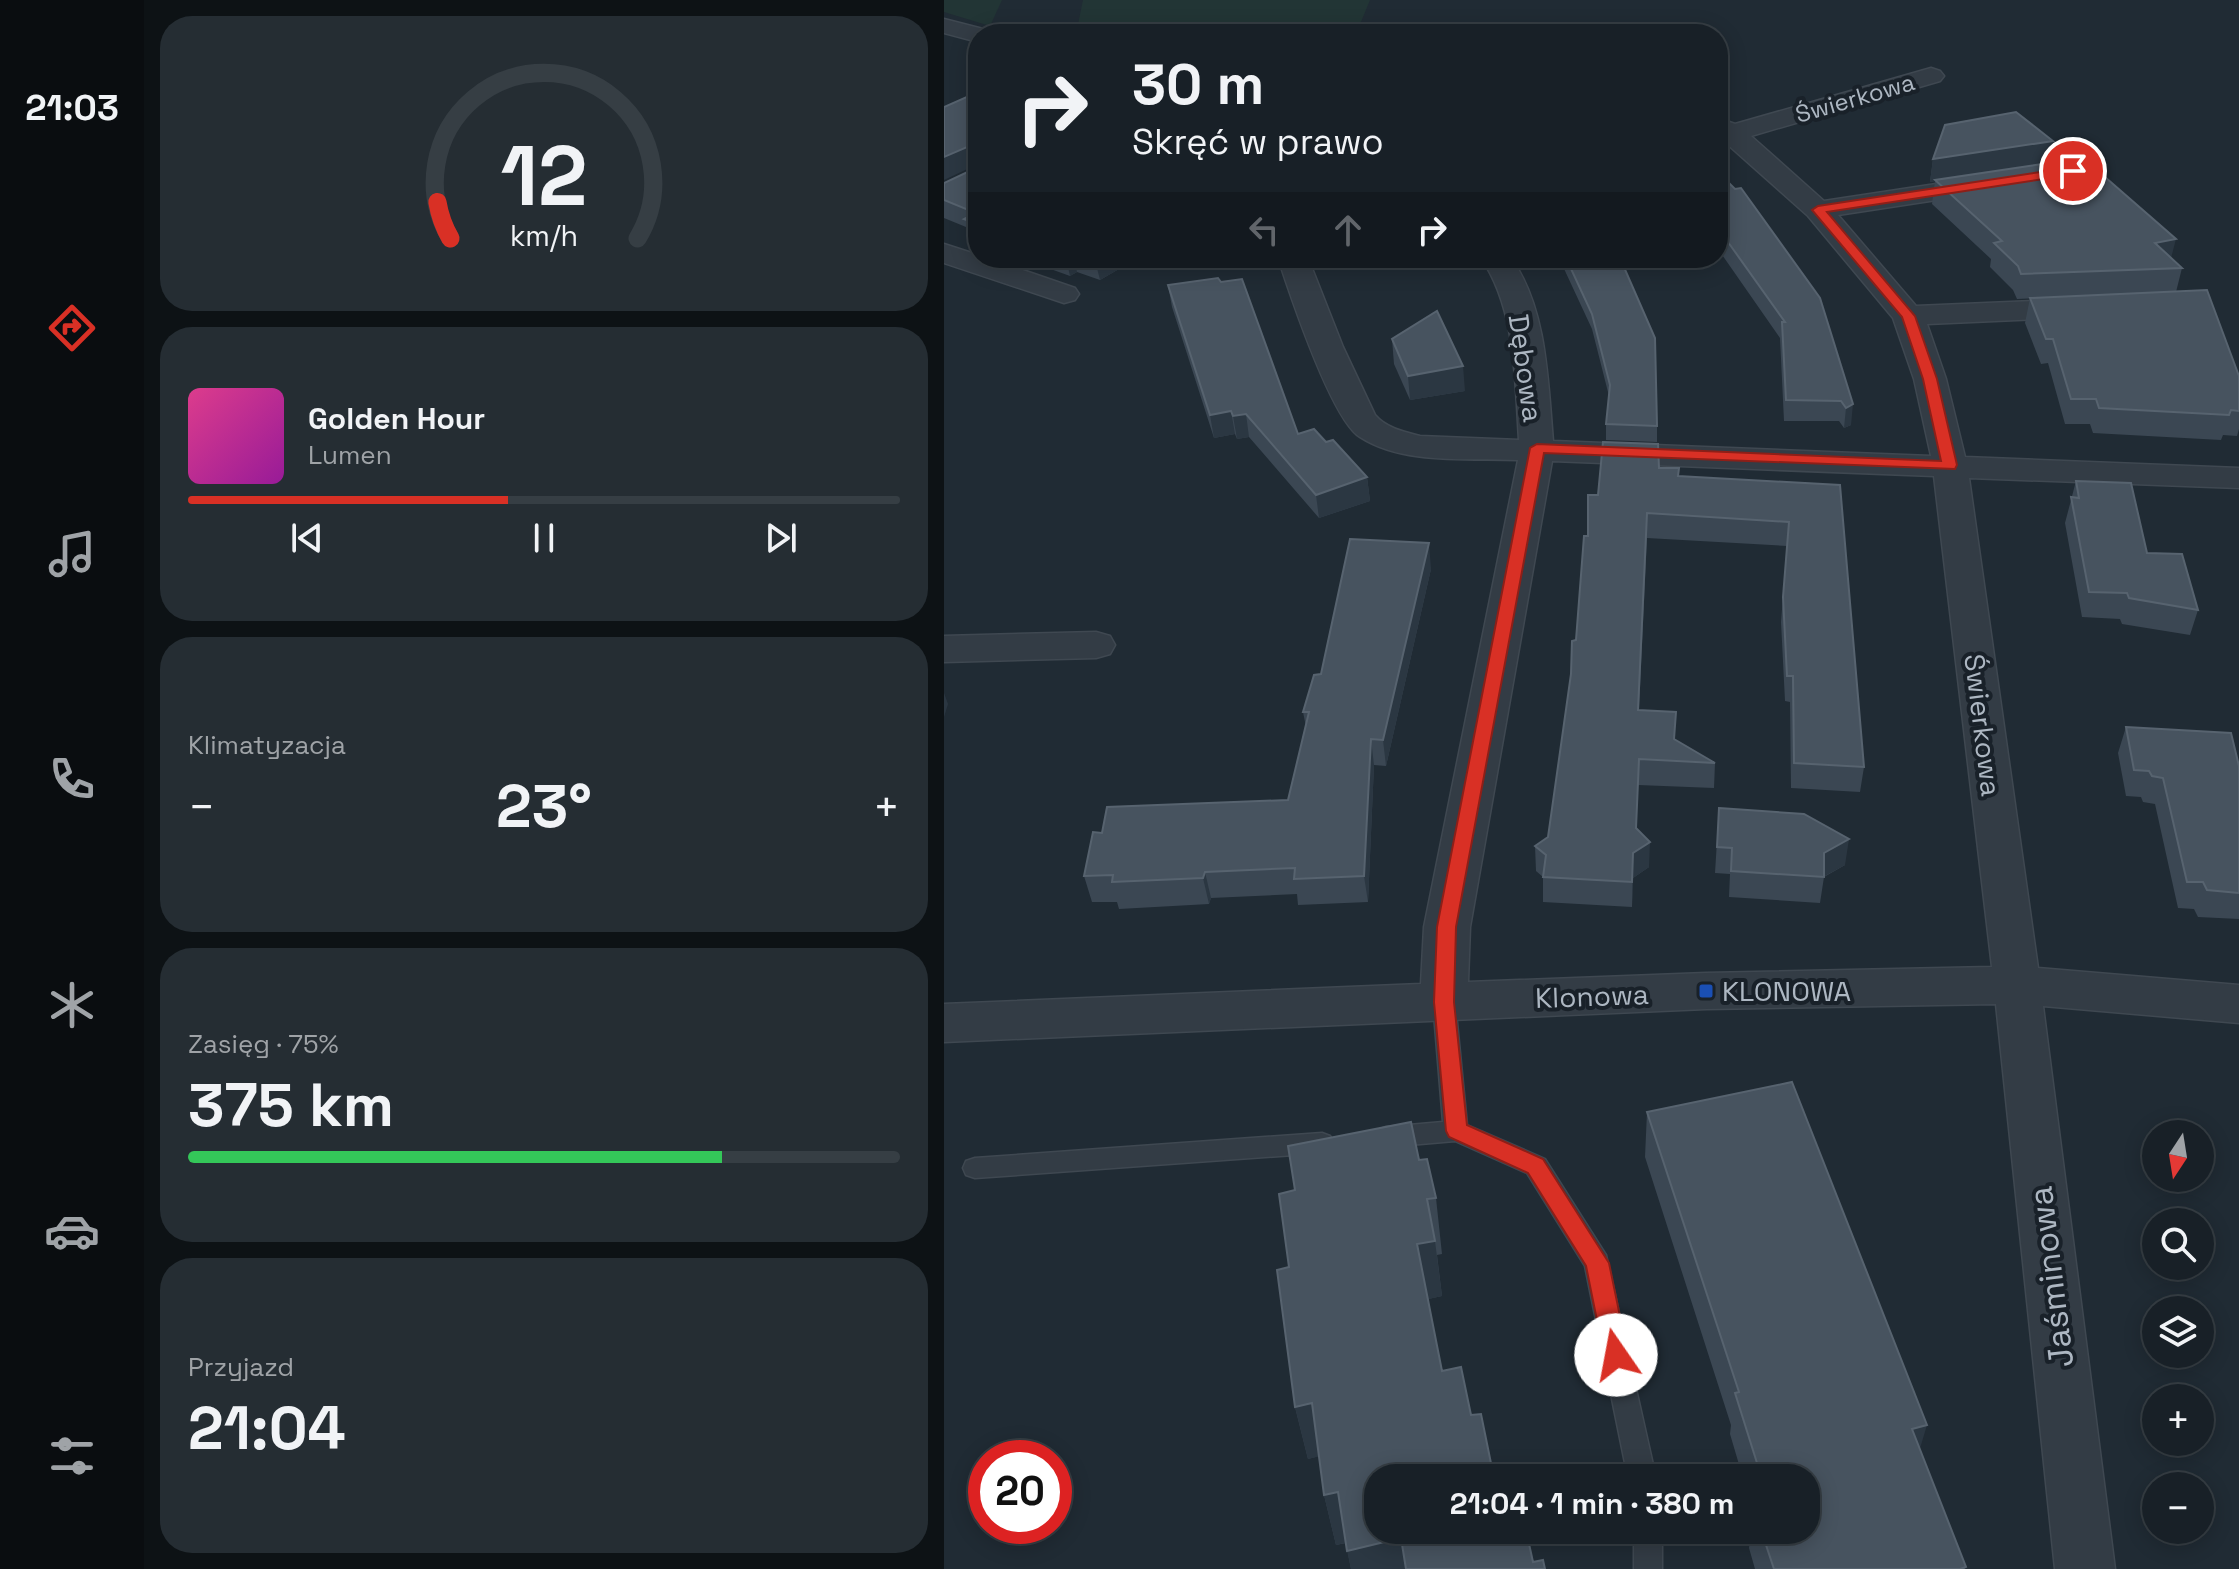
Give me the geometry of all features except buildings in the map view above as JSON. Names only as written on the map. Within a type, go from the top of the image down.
[{"type":"street","points":[[944,26],[968,32]]},
{"type":"street","name":"Świerkowa","points":[[1728,128],[1931,76]]},
{"type":"street","name":"Świerkowa","points":[[1728,132],[1818,210],[1908,316],[1930,379],[1950,465],[2017,985]]},
{"type":"street","points":[[1818,210],[2013,180]]},
{"type":"street","points":[[944,253],[968,261]]},
{"type":"street","points":[[988,268],[1064,294]]},
{"type":"street","points":[[1297,268],[1348,395],[1365,426],[1390,438],[1419,446],[1537,448],[2239,478]]},
{"type":"street","name":"Dębowa","points":[[1444,1002],[1447,927],[1537,448],[1530,366],[1518,304],[1503,268]]},
{"type":"street","points":[[1908,316],[2116,306]]},
{"type":"street","points":[[944,649],[1096,645]]},
{"type":"street","name":"Klonowa","points":[[944,1023],[1706,991],[2017,985],[2239,1004]]},
{"type":"street","name":"Jaśminowa","points":[[2017,985],[2085,1569]]},
{"type":"lane","points":[[1444,1002],[1456,1131]]},
{"type":"lane","points":[[975,1168],[1456,1131],[1536,1166],[1597,1263],[1639,1464]]},
{"type":"lane","points":[[1648,1544],[1648,1569]]},
{"type":"green space","points":[[944,0],[1002,0],[991,24],[944,12]]},
{"type":"green space","points":[[1083,0],[1370,0],[1360,24],[1078,24]]},
{"type":"place","name":"KLONOWA","points":[[1706,991]]},
{"type":"route","points":[[1616,1355],[1597,1263],[1536,1166],[1456,1131],[1444,1002],[1447,927],[1537,448],[1950,465],[1930,379],[1908,316],[1818,210],[2073,171]]}]
